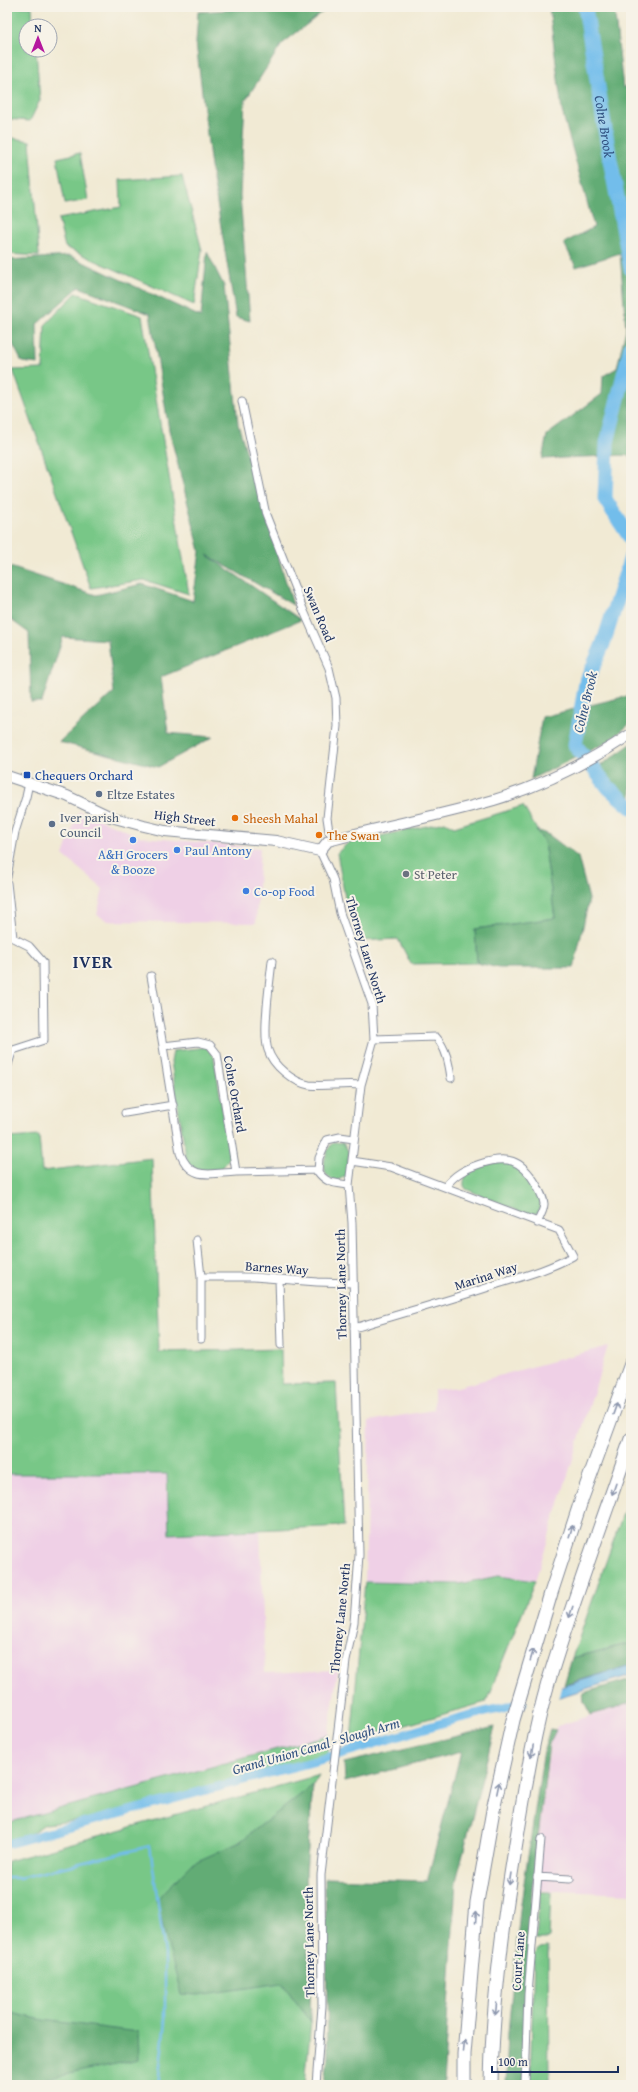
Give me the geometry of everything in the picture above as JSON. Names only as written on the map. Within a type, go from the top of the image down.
[{"type":"highway","points":[[464,2085],[464,2054],[477,1902],[493,1810],[513,1720],[520,1692],[580,1506],[631,1364]]},
{"type":"highway","points":[[491,2085],[492,2053],[506,1907],[526,1781],[548,1684],[577,1593],[631,1439]]},
{"type":"main road","points":[[320,851],[328,841],[495,799],[567,771],[631,734]]},
{"type":"main road","name":"High Street","points":[[7,776],[67,796],[111,817],[144,826],[165,831],[276,841],[320,851]]},
{"type":"street","name":"Swan Road","points":[[242,401],[266,515],[302,609],[329,668],[336,698],[337,726],[327,818],[329,831],[335,840]]},
{"type":"street","points":[[7,876],[15,832],[26,798],[29,783]]},
{"type":"street","name":"Thorney Lane North","points":[[316,2085],[322,2006],[321,1875],[346,1661],[354,1622],[359,1555],[352,1283],[352,1223],[349,1184],[361,1085],[374,1039],[372,1004],[340,913],[333,879],[320,851]]},
{"type":"street","points":[[7,883],[10,940],[29,946],[44,962],[44,1040],[10,1052],[7,1068]]},
{"type":"street","points":[[272,961],[266,1026],[268,1051],[285,1074],[309,1085],[361,1085]]},
{"type":"street","points":[[151,976],[180,1153],[184,1164],[190,1171],[198,1174],[318,1170]]},
{"type":"street","points":[[374,1039],[436,1037],[442,1044],[450,1066],[451,1078]]},
{"type":"street","name":"Colne Orchard","points":[[163,1046],[198,1042],[210,1045],[218,1054],[236,1172]]},
{"type":"street","points":[[125,1113],[173,1105]]},
{"type":"street","points":[[349,1184],[333,1184],[323,1179],[318,1170],[319,1158],[327,1140],[340,1137],[354,1139]]},
{"type":"street","points":[[352,1161],[391,1167],[537,1223],[545,1208],[545,1200],[529,1173],[514,1162],[507,1160],[493,1160],[471,1167],[456,1174],[445,1187]]},
{"type":"street","name":"Marina Way","points":[[354,1328],[534,1273],[559,1264],[573,1256],[559,1230],[537,1223]]},
{"type":"street","points":[[197,1240],[201,1277],[201,1339]]},
{"type":"street","name":"Barnes Way","points":[[201,1277],[352,1283]]},
{"type":"street","points":[[279,1279],[281,1345]]},
{"type":"street","name":"Court Lane","points":[[525,2085],[528,1994],[541,1839]]},
{"type":"street","points":[[537,1877],[570,1879]]},
{"type":"shaded area","points":[[79,811],[142,837],[260,848],[256,923],[108,921],[97,915],[103,889],[63,855]]},
{"type":"shaded area","points":[[608,1346],[535,1581],[498,1576],[459,1584],[365,1582],[369,1421],[434,1410],[434,1390],[458,1387]]},
{"type":"shaded area","points":[[7,1474],[168,1474],[169,1534],[260,1530],[265,1673],[338,1670],[328,1735],[7,1823]]},
{"type":"shaded area","points":[[631,1703],[631,1894],[532,1890],[551,1738],[557,1726]]},
{"type":"green space","points":[[7,7],[32,7],[33,18],[18,18],[18,58],[37,58],[40,100],[30,121],[7,119]]},
{"type":"green space","points":[[272,7],[329,7],[282,44],[245,101],[240,195],[250,321],[236,317],[211,167],[196,43],[198,12]]},
{"type":"green space","points":[[549,7],[614,7],[623,88],[631,84],[631,458],[628,455],[542,459],[547,435],[602,394],[603,376],[617,368],[626,329],[620,253],[576,267],[564,243],[594,227],[562,111]]},
{"type":"green space","points":[[7,137],[30,141],[39,256],[7,254]]},
{"type":"green space","points":[[80,153],[88,200],[65,204],[57,158]]},
{"type":"green space","points":[[182,176],[202,250],[194,305],[65,247],[58,219],[121,207],[120,180]]},
{"type":"green space","points":[[207,252],[224,286],[238,424],[293,605],[207,555],[301,620],[161,677],[168,733],[213,737],[158,767],[59,742],[114,692],[108,640],[63,637],[42,702],[31,702],[29,633],[7,617],[7,566],[96,595],[142,584],[193,601],[200,551],[169,430],[150,314],[79,287],[37,324],[38,364],[22,362],[7,333],[7,260],[70,256],[201,317]]},
{"type":"green space","points":[[76,293],[142,316],[189,594],[144,580],[91,588],[13,370],[43,369],[45,325]]},
{"type":"green space","points":[[631,695],[631,723],[608,742],[531,779],[542,717]]},
{"type":"green space","points":[[631,744],[631,802],[612,786],[600,766]]},
{"type":"green space","points":[[523,806],[544,842],[555,918],[475,929],[477,963],[411,964],[398,939],[358,941],[345,898],[337,853],[348,843],[445,822],[454,827]]},
{"type":"green space","points":[[536,830],[549,835],[578,857],[589,899],[574,968],[499,968],[477,963],[475,929],[555,918],[544,842]]},
{"type":"green space","points":[[206,1047],[214,1057],[230,1157],[221,1170],[194,1170],[187,1163],[171,1062],[173,1051]]},
{"type":"green space","points":[[39,1136],[42,1171],[152,1158],[159,1352],[281,1349],[282,1384],[336,1383],[344,1526],[169,1534],[167,1474],[7,1474],[7,1138]]},
{"type":"green space","points":[[334,1142],[343,1143],[349,1152],[346,1176],[336,1181],[328,1177],[324,1169],[326,1153]]},
{"type":"green space","points":[[496,1162],[512,1165],[519,1169],[529,1179],[541,1200],[538,1213],[528,1215],[466,1189],[464,1186],[464,1180],[466,1175],[474,1169]]},
{"type":"green space","points":[[631,1491],[631,1643],[572,1658]]},
{"type":"green space","points":[[498,1576],[535,1581],[486,1702],[351,1741],[365,1582],[459,1584]]},
{"type":"green space","points":[[631,1643],[631,1665],[564,1685],[572,1658]]},
{"type":"green space","points":[[631,1679],[631,1703],[591,1715],[584,1702],[583,1693]]},
{"type":"green space","points":[[495,1727],[456,1881],[443,2085],[325,2085],[328,2056],[325,1878],[427,1881],[461,1752],[345,1782],[344,1763]]},
{"type":"green space","points":[[550,1729],[556,1730],[549,1744],[532,1890],[524,2085],[506,2085],[508,2032],[520,1910],[544,1750]]},
{"type":"green space","points":[[328,1735],[328,1755],[83,1820],[45,1824],[28,1835],[7,1841],[7,1823]]},
{"type":"green space","points":[[319,1775],[313,1785],[306,1872],[311,2022],[305,2085],[7,2085],[7,1861]]},
{"type":"green space","points":[[313,1785],[306,1872],[311,2022],[282,1983],[198,1995],[181,1994],[156,1900],[193,1863],[238,1843]]},
{"type":"green space","points":[[540,1892],[551,1892],[549,1939],[536,1939]]},
{"type":"green space","points":[[548,1947],[549,2085],[530,2085],[534,1956],[540,1948]]},
{"type":"green space","points":[[7,2012],[43,2020],[138,2032],[139,2059],[18,2085],[7,2083]]},
{"type":"water","points":[[631,1665],[631,1675],[517,1710],[520,1700]]},
{"type":"pier","points":[[562,1684],[558,1699],[518,1712],[519,1698]]},
{"type":"waterway","name":"Colne Brook","points":[[585,7],[609,154],[631,269]]},
{"type":"waterway","name":"Colne Brook","points":[[631,346],[607,443],[605,499],[631,539]]},
{"type":"waterway","name":"Colne Brook","points":[[631,557],[603,644],[586,683],[575,745],[609,788],[631,807]]},
{"type":"waterway","name":"Grand Union Canal - Slough Arm","points":[[7,1844],[329,1757],[460,1718],[522,1703]]},
{"type":"waterway","points":[[7,1878],[19,1878],[150,1846],[165,1954],[165,2021],[158,2085]]},
{"type":"place","name":"Chequers Orchard","points":[[27,775]]},
{"type":"place","name":"Eltze Estates","points":[[99,794]]},
{"type":"place","name":"Sheesh Mahal","points":[[235,818]]},
{"type":"place","name":"Iver parish Council","points":[[52,824]]},
{"type":"place","name":"The Swan","points":[[319,835]]},
{"type":"place","name":"A&H Grocers & Booze","points":[[133,840]]},
{"type":"place","name":"Paul Antony","points":[[177,850]]},
{"type":"place","name":"St Peter","points":[[406,874]]},
{"type":"place","name":"Co-op Food","points":[[246,891]]},
{"type":"district","name":"IVER","points":[[93,961]]}]
